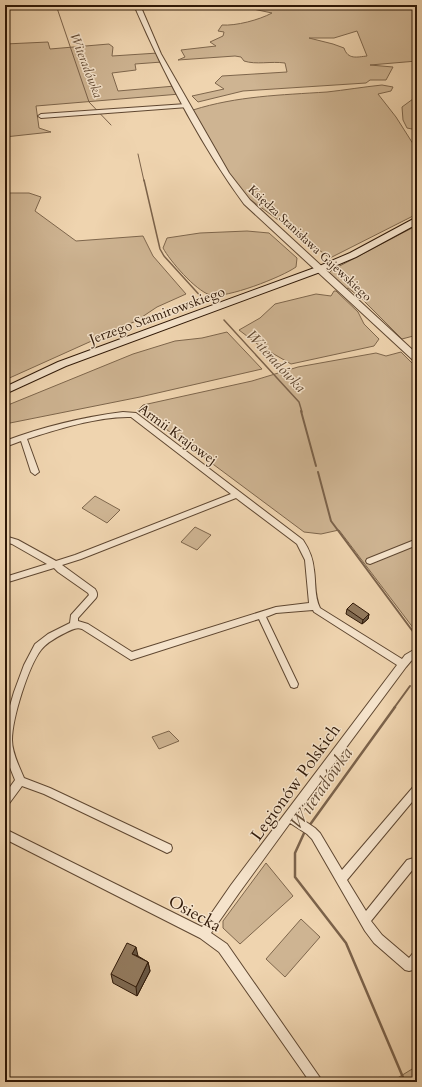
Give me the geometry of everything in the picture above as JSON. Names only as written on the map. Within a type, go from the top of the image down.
[{"type":"main road","name":"Jerzego Stamirowskiego","points":[[5,391],[62,364],[210,311],[320,269],[353,255],[415,223]]},
{"type":"street","name":"Księdza Stanisława Gajewskiego","points":[[137,5],[158,54],[186,106],[230,180],[242,196],[417,359]]},
{"type":"street","points":[[41,116],[186,106]]},
{"type":"street","name":"Armii Krajowej","points":[[5,444],[23,437],[116,416],[133,415],[290,534],[307,550],[310,562],[314,606]]},
{"type":"street","points":[[23,437],[35,472]]},
{"type":"street","points":[[5,580],[56,565],[238,494]]},
{"type":"street","points":[[5,539],[15,542],[56,565],[88,588],[93,596],[74,617],[74,625]]},
{"type":"street","points":[[370,561],[417,542]]},
{"type":"street","points":[[168,848],[47,791],[20,781],[10,756],[6,739],[28,666],[32,656],[42,643],[78,624],[85,626],[131,656],[261,614],[276,610],[314,606],[324,614],[403,664]]},
{"type":"street","points":[[261,614],[294,684]]},
{"type":"street","name":"Legionów Polskich","points":[[204,934],[235,889],[403,664],[408,658],[417,652]]},
{"type":"street","points":[[5,802],[20,781]]},
{"type":"street","points":[[341,879],[417,789]]},
{"type":"street","points":[[290,817],[307,828],[378,939],[410,966],[417,957]]},
{"type":"street","name":"Osiecka","points":[[5,834],[204,934],[222,948],[232,960],[317,1082]]},
{"type":"street","points":[[365,920],[411,864],[417,862]]},
{"type":"shaded area","points":[[234,5],[417,5],[417,61],[370,65],[393,67],[386,80],[370,80],[366,83],[243,91],[198,102],[192,96],[224,89],[215,83],[222,76],[287,72],[285,63],[249,62],[244,61],[241,57],[235,56],[178,60],[185,57],[181,50],[216,46],[210,42],[223,36],[224,32],[218,31],[222,25],[234,25],[247,22],[272,13]],"holes":[[[357,31],[367,56],[353,57],[350,56],[344,48],[309,38],[334,38]]]},
{"type":"shaded area","points":[[48,42],[50,49],[109,44],[113,47],[112,56],[158,53],[162,62],[135,64],[136,70],[112,73],[118,91],[175,86],[180,94],[36,106],[39,128],[51,132],[5,137],[5,44]]},
{"type":"shaded area","points":[[382,85],[393,87],[391,91],[378,94],[396,117],[417,150],[417,214],[330,258],[240,192],[193,110],[210,105],[243,99],[276,95],[327,92]]},
{"type":"shaded area","points":[[417,96],[417,130],[407,128],[403,120],[402,107]]},
{"type":"shaded area","points":[[5,187],[8,193],[29,193],[41,197],[35,211],[76,241],[143,236],[153,256],[186,294],[157,307],[136,321],[5,380]]},
{"type":"shaded area","points":[[412,228],[417,230],[417,335],[402,339],[361,298],[348,288],[346,289],[329,273],[332,270]]},
{"type":"shaded area","points":[[247,231],[269,233],[297,258],[296,267],[279,276],[241,291],[228,294],[210,295],[190,281],[171,260],[163,248],[167,238],[200,233]]},
{"type":"shaded area","points":[[334,291],[336,291],[358,312],[364,324],[379,339],[374,346],[291,364],[260,346],[239,330],[260,318],[275,304],[316,294],[331,296]]},
{"type":"shaded area","points":[[227,332],[262,369],[140,397],[5,424],[5,407],[8,405],[133,354],[175,341],[202,338]]},
{"type":"shaded area","points":[[401,352],[417,368],[417,633],[339,530],[321,534],[304,532],[139,409],[143,405],[252,381],[298,367],[376,353],[386,356]]},
{"type":"shaded area","points":[[95,496],[120,510],[107,523],[82,508]]},
{"type":"shaded area","points":[[195,527],[211,535],[197,550],[181,542]]},
{"type":"shaded area","points":[[169,731],[179,741],[159,749],[152,737]]},
{"type":"shaded area","points":[[266,863],[293,896],[240,944],[223,928],[223,921]]},
{"type":"shaded area","points":[[301,919],[320,937],[285,977],[266,959]]},
{"type":"shaded area","points":[[417,1066],[417,1082],[391,1082]]},
{"type":"building","points":[[353,603],[369,614],[363,620],[347,609]]},
{"type":"building","points":[[127,943],[136,947],[132,954],[148,962],[136,987],[111,974]]},
{"type":"waterway","name":"Witeradówka","points":[[56,5],[89,102],[111,125]]},
{"type":"waterway","name":"Witeradówka","points":[[138,154],[144,181]]},
{"type":"waterway","name":"Witeradówka","points":[[144,180],[160,249],[164,256],[204,300]]},
{"type":"waterway","name":"Witeradówka","points":[[224,320],[299,402],[302,412]]},
{"type":"waterway","name":"Witeradówka","points":[[301,411],[316,466]]},
{"type":"waterway","name":"Witeradówka","points":[[318,472],[331,521],[417,637]]},
{"type":"waterway","name":"Witeradówka","points":[[394,708],[410,686]]},
{"type":"waterway","name":"Witeradówka","points":[[309,826],[395,707]]},
{"type":"waterway","name":"Witeradówka","points":[[305,831],[295,853],[295,877],[346,943],[405,1082]]}]
